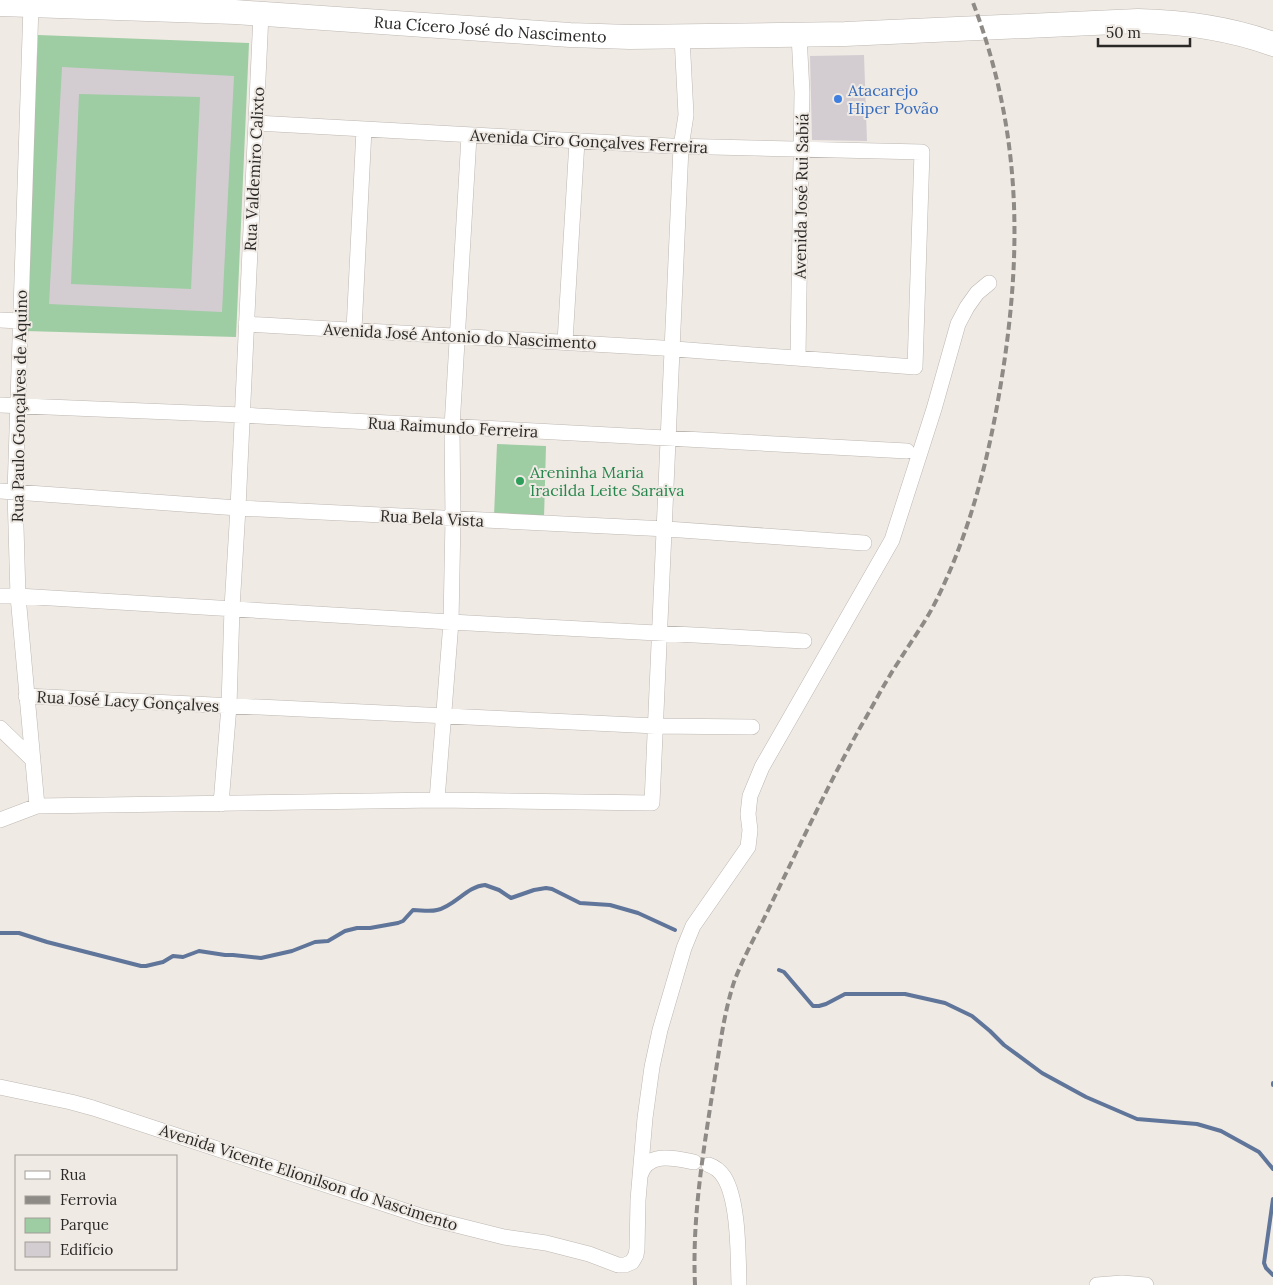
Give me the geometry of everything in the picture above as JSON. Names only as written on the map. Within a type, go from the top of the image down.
[{"type":"main road","name":"Rua Cícero José do Nascimento","points":[[0,4],[261,14],[589,36],[799,35],[1138,21],[1169,22],[1220,28],[1273,44]]},
{"type":"street","name":"Rua Paulo Gonçalves de Aquino","points":[[31,5],[15,492],[18,596],[37,806]]},
{"type":"street","name":"Rua Valdemiro Calixto","points":[[221,804],[229,706],[232,608],[261,14]]},
{"type":"street","name":"Avenida José Rui Sabiá","points":[[798,358],[802,150],[802,92],[799,35]]},
{"type":"street","points":[[0,820],[37,806],[437,800],[652,803],[681,147],[686,115],[682,37]]},
{"type":"street","name":"Avenida Ciro Gonçalves Ferreira","points":[[256,123],[681,147],[922,152]]},
{"type":"street","points":[[354,330],[364,130]]},
{"type":"street","points":[[437,800],[451,622],[452,428],[469,136]]},
{"type":"street","points":[[565,342],[577,141]]},
{"type":"street","name":"Avenida José Antonio do Nascimento","points":[[246,324],[565,342],[915,367],[922,152]]},
{"type":"street","points":[[639,1186],[652,1067],[660,1030],[684,948],[694,926],[748,848],[750,796],[762,767],[892,540],[934,409],[962,313],[989,283]]},
{"type":"street","points":[[0,320],[20,321]]},
{"type":"street","name":"Rua Raimundo Ferreira","points":[[0,405],[242,415],[452,428],[669,437],[907,451]]},
{"type":"street","name":"Rua Bela Vista","points":[[0,491],[238,508],[665,529],[864,543]]},
{"type":"street","points":[[0,596],[804,641]]},
{"type":"street","name":"Rua José Lacy Gonçalves","points":[[26,696],[656,726],[752,728]]},
{"type":"street","points":[[0,728],[33,760]]},
{"type":"street","name":"Avenida Vicente Elionilson do Nascimento","points":[[0,1087],[94,1108],[424,1217],[504,1237],[546,1243],[590,1254],[618,1265],[629,1263],[636,1254],[639,1186]]},
{"type":"street","points":[[639,1186],[641,1174],[645,1166],[657,1158],[701,1163],[721,1172],[730,1194],[736,1228],[739,1285]]},
{"type":"street","points":[[1097,1285],[1122,1282],[1146,1285]]},
{"type":"green space","points":[[38,35],[249,43],[236,337],[25,331]]},
{"type":"green space","name":"Areninha Maria Iracilda Leite Saraiva","points":[[497,444],[546,446],[544,518],[494,516]]},
{"type":"building","points":[[864,55],[867,141],[812,140],[810,56]]},
{"type":"building","points":[[62,67],[234,76],[222,312],[49,304]],"holes":[[[79,94],[200,97],[191,289],[71,284]]]},
{"type":"waterway","points":[[0,933],[19,933],[141,966],[163,962],[173,956],[183,957],[199,951],[261,958],[292,951],[315,942],[328,941],[345,931],[398,923],[403,921],[413,910],[431,911],[443,908],[472,889],[485,885],[499,890],[511,898],[534,890],[552,889],[580,903],[610,905],[638,913],[675,930]]},
{"type":"waterway","points":[[779,970],[784,972],[813,1006],[826,1004],[845,994],[905,994],[945,1003],[972,1016],[1004,1045],[1042,1073],[1086,1097],[1137,1119],[1197,1124],[1221,1131],[1259,1152],[1273,1169]]},
{"type":"waterway","points":[[1273,1199],[1264,1263],[1273,1275]]},
{"type":"railway","points":[[695,1285],[695,1235],[702,1162],[722,1035],[734,982],[815,813],[849,748],[889,677],[938,597],[969,521],[990,443],[1000,389],[1012,289],[1013,192],[1009,145],[1001,97],[989,49],[972,0]]},
{"type":"place","name":"Atacarejo Hiper Povão","points":[[838,99]]},
{"type":"place","name":"Areninha Maria Iracilda Leite Saraiva","points":[[520,481]]}]
